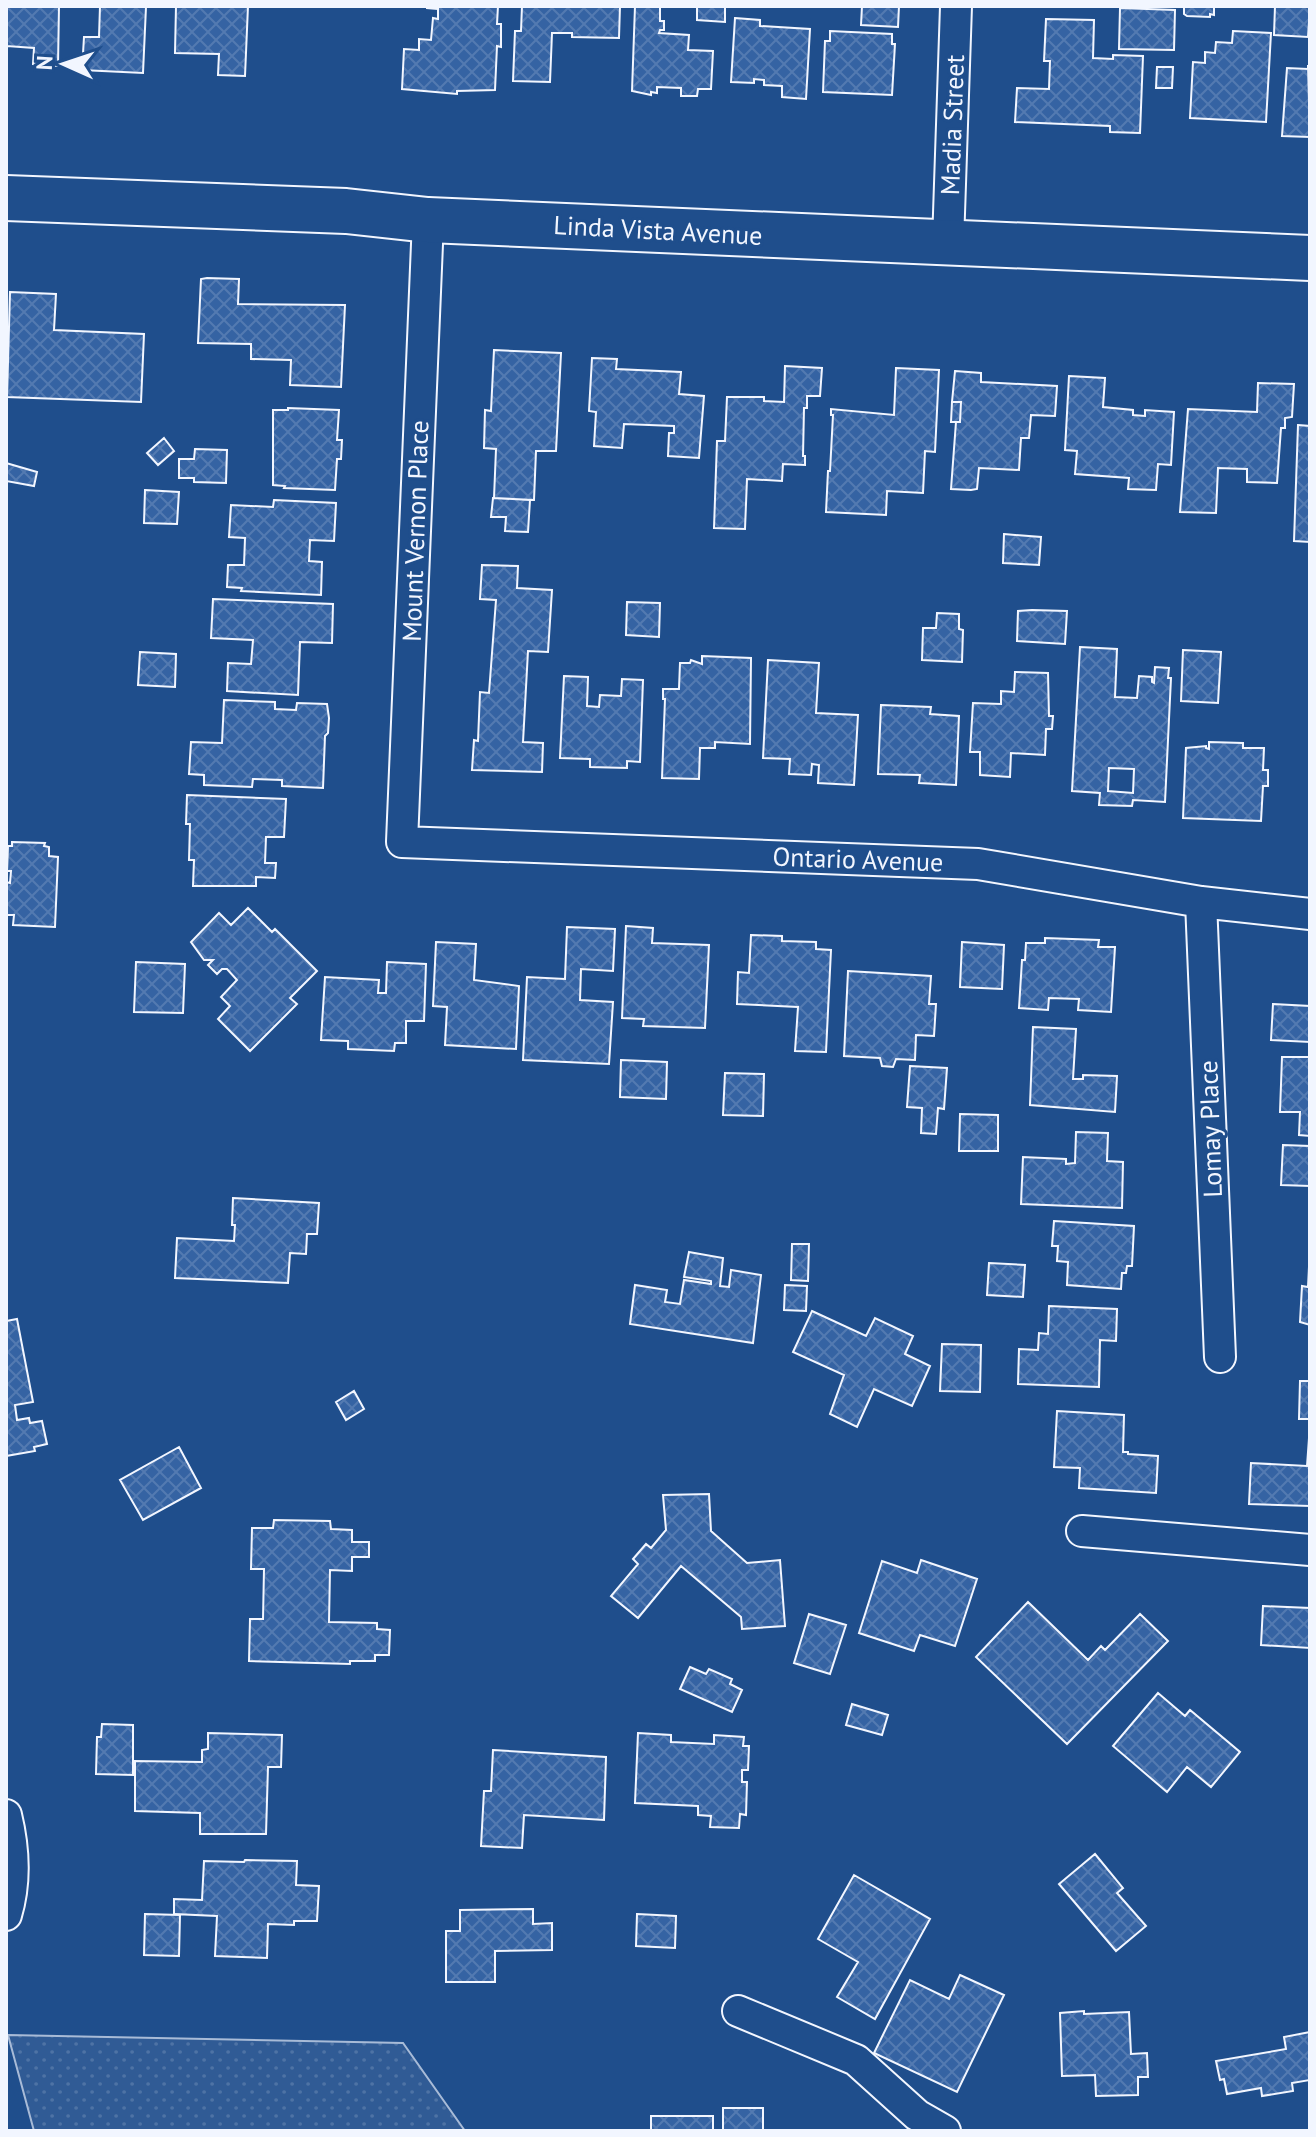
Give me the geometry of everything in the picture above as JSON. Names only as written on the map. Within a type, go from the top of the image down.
[{"type":"main road","name":"Linda Vista Avenue","points":[[6,198],[346,211],[428,220],[1310,258]]},
{"type":"street","name":"Madia Street","points":[[948,243],[956,6]]},
{"type":"street","name":"Mount Vernon Place","points":[[402,842],[428,220]]},
{"type":"street","name":"Ontario Avenue","points":[[402,842],[978,864],[1201,902],[1310,914]]},
{"type":"street","name":"Lomay Place","points":[[1201,902],[1220,1357]]},
{"type":"street","points":[[1082,1531],[1310,1550]]},
{"type":"street","points":[[6,1815],[13,1850],[12,1896],[6,1915]]},
{"type":"street","points":[[738,2011],[856,2060],[917,2115],[945,2131]]},
{"type":"shaded area","points":[[8,2035],[403,2043],[465,2131],[34,2131]]},
{"type":"building","points":[[6,6],[59,6],[58,66],[33,64],[34,48],[7,46],[6,68]]},
{"type":"building","points":[[100,6],[151,6],[146,7],[143,73],[82,70],[84,37],[99,37]]},
{"type":"building","points":[[176,6],[248,6],[245,76],[218,75],[219,54],[175,53]]},
{"type":"building","points":[[427,6],[498,6],[501,47],[497,46],[495,90],[457,91],[457,94],[402,89],[404,49],[419,50],[419,39],[431,40],[433,18],[438,19],[438,9]]},
{"type":"building","points":[[522,6],[620,6],[619,38],[572,37],[572,33],[552,33],[550,82],[513,81],[515,31],[521,31]]},
{"type":"building","points":[[635,6],[660,6],[660,21],[664,21],[664,30],[659,33],[689,35],[688,50],[713,51],[711,89],[698,89],[697,96],[681,96],[681,88],[657,87],[657,93],[651,92],[651,95],[632,91]]},
{"type":"building","points":[[697,6],[725,6],[725,22],[697,20]]},
{"type":"building","points":[[862,6],[899,6],[898,27],[861,25]]},
{"type":"building","points":[[1184,6],[1214,6],[1214,15],[1187,16]]},
{"type":"building","points":[[1275,6],[1310,6],[1308,37],[1274,35]]},
{"type":"building","points":[[1120,8],[1175,10],[1174,50],[1119,49]]},
{"type":"building","points":[[735,18],[760,20],[760,26],[810,29],[806,99],[782,97],[782,86],[764,85],[764,80],[731,82]]},
{"type":"building","points":[[1046,19],[1094,20],[1093,58],[1143,56],[1140,133],[1110,132],[1110,126],[1015,122],[1017,88],[1049,89],[1050,61],[1044,61]]},
{"type":"building","points":[[830,31],[892,34],[892,44],[895,44],[892,95],[823,92],[825,41],[830,41]]},
{"type":"building","points":[[1233,31],[1271,33],[1266,122],[1190,118],[1193,62],[1205,63],[1205,52],[1215,53],[1216,42],[1232,43]]},
{"type":"building","points":[[1308,65],[1310,137],[1282,136],[1287,68],[1308,69]]},
{"type":"building","points":[[1157,67],[1173,67],[1172,88],[1156,88]]},
{"type":"building","points":[[201,279],[239,279],[238,304],[345,305],[341,387],[290,385],[291,360],[251,359],[251,344],[198,343]]},
{"type":"building","points":[[10,292],[56,294],[54,330],[144,334],[141,402],[7,397]]},
{"type":"building","points":[[494,350],[561,353],[556,451],[536,451],[534,500],[494,498],[496,449],[484,448],[485,410],[491,411]]},
{"type":"building","points":[[592,358],[617,359],[616,369],[681,372],[679,394],[704,396],[699,458],[668,456],[669,433],[674,433],[674,426],[624,424],[622,448],[594,446],[596,412],[589,411]]},
{"type":"building","points":[[785,366],[822,368],[820,396],[807,396],[807,408],[804,408],[805,465],[783,464],[782,481],[747,479],[745,529],[714,528],[717,441],[725,441],[727,397],[764,397],[764,401],[784,402]]},
{"type":"building","points":[[896,368],[939,370],[935,452],[925,451],[923,493],[887,491],[886,515],[826,512],[831,409],[894,415]]},
{"type":"building","points":[[955,371],[981,373],[981,382],[1057,386],[1055,416],[1031,415],[1029,438],[1021,438],[1019,470],[979,468],[977,489],[971,490],[951,489],[956,422],[960,422],[961,402],[952,402]]},
{"type":"building","points":[[1069,376],[1105,378],[1103,407],[1133,410],[1133,415],[1145,416],[1145,410],[1174,412],[1171,465],[1158,464],[1156,490],[1128,489],[1129,478],[1075,474],[1077,451],[1065,450]]},
{"type":"building","points":[[1258,383],[1294,384],[1292,417],[1285,418],[1285,428],[1281,428],[1277,483],[1247,482],[1247,469],[1218,468],[1216,513],[1180,512],[1188,409],[1257,412]]},
{"type":"building","points":[[952,402],[961,402],[960,422],[951,422]]},
{"type":"building","points":[[273,410],[339,410],[337,440],[342,440],[335,490],[273,485]]},
{"type":"building","points":[[1298,425],[1310,426],[1310,542],[1294,541]]},
{"type":"building","points":[[164,438],[174,451],[158,465],[147,453]]},
{"type":"building","points":[[195,449],[227,450],[226,483],[179,478],[179,459],[194,459]]},
{"type":"building","points":[[6,463],[37,472],[34,486],[6,481]]},
{"type":"building","points":[[145,490],[179,492],[177,524],[144,523]]},
{"type":"building","points":[[493,498],[530,500],[528,532],[505,531],[506,517],[491,517]]},
{"type":"building","points":[[274,500],[336,503],[334,541],[310,540],[309,561],[322,562],[321,595],[241,591],[242,588],[227,587],[228,565],[244,565],[245,538],[229,537],[231,505],[273,507]]},
{"type":"building","points":[[1004,534],[1041,537],[1039,565],[1003,563]]},
{"type":"building","points":[[482,565],[518,566],[517,588],[552,590],[548,652],[528,651],[523,742],[543,743],[542,772],[472,770],[474,740],[478,741],[480,692],[489,693],[496,600],[480,599]]},
{"type":"building","points":[[213,599],[333,604],[332,643],[300,642],[298,695],[227,691],[228,663],[251,664],[253,640],[211,638]]},
{"type":"building","points":[[627,602],[660,603],[659,637],[626,635]]},
{"type":"building","points":[[1018,611],[1067,611],[1065,644],[1017,641]]},
{"type":"building","points":[[937,613],[959,614],[959,629],[963,630],[962,662],[922,660],[923,628],[936,628]]},
{"type":"building","points":[[1080,647],[1117,649],[1115,697],[1137,698],[1139,676],[1152,677],[1154,683],[1155,667],[1169,668],[1165,802],[1133,800],[1132,806],[1099,805],[1100,793],[1072,791]],"holes":[[[1109,768],[1134,769],[1133,793],[1108,791]]]},
{"type":"building","points":[[1183,650],[1221,652],[1218,703],[1181,701]]},
{"type":"building","points":[[140,652],[176,654],[175,687],[138,685]]},
{"type":"building","points":[[702,656],[751,658],[750,744],[715,742],[715,748],[700,748],[699,779],[662,778],[663,689],[679,689],[680,663],[690,663],[691,660],[702,664]]},
{"type":"building","points":[[768,660],[819,663],[816,713],[858,715],[854,785],[818,783],[819,765],[812,764],[811,775],[789,774],[790,759],[763,758]]},
{"type":"building","points":[[1015,672],[1048,673],[1049,716],[1053,716],[1052,729],[1046,729],[1045,755],[1011,753],[1010,777],[980,775],[980,752],[970,752],[973,703],[1001,704],[1001,691],[1014,692]]},
{"type":"building","points":[[564,676],[588,677],[587,706],[599,707],[600,695],[621,696],[622,679],[643,680],[640,762],[627,761],[627,768],[590,767],[590,759],[560,758]]},
{"type":"building","points":[[224,700],[275,702],[275,709],[296,710],[297,703],[327,704],[329,718],[325,736],[323,788],[282,786],[282,780],[253,779],[252,787],[204,785],[204,775],[189,774],[191,742],[222,743]]},
{"type":"building","points":[[881,705],[931,707],[930,714],[959,716],[956,785],[919,783],[920,775],[878,774]]},
{"type":"building","points":[[1209,742],[1243,743],[1243,748],[1264,748],[1263,770],[1268,770],[1268,786],[1263,786],[1261,821],[1183,818],[1186,748],[1206,746],[1209,749]]},
{"type":"building","points":[[187,795],[286,799],[284,837],[266,837],[265,863],[276,863],[275,878],[256,877],[256,886],[193,886],[194,860],[189,860],[190,824],[186,824]]},
{"type":"building","points":[[12,842],[45,843],[44,846],[49,847],[49,856],[58,857],[55,927],[13,925],[14,915],[6,915],[6,882],[10,883],[11,871],[7,871],[8,846],[12,846]]},
{"type":"building","points":[[248,908],[272,932],[275,929],[317,971],[290,998],[297,1004],[250,1051],[218,1019],[230,1006],[221,997],[237,980],[227,969],[217,974],[208,965],[213,960],[204,960],[191,942],[219,913],[231,925]]},
{"type":"building","points":[[626,926],[653,928],[652,943],[709,945],[705,1028],[643,1026],[644,1019],[622,1018]]},
{"type":"building","points":[[567,927],[615,929],[613,971],[581,969],[580,1000],[613,1002],[609,1064],[523,1060],[527,977],[565,979]]},
{"type":"building","points":[[751,935],[782,936],[782,941],[816,942],[816,949],[831,950],[826,1052],[795,1051],[798,1007],[737,1004],[738,972],[749,973]]},
{"type":"building","points":[[1045,938],[1099,940],[1098,947],[1115,947],[1111,1012],[1078,1010],[1079,999],[1049,998],[1048,1010],[1019,1008],[1026,943],[1045,943]]},
{"type":"building","points":[[436,942],[476,944],[474,980],[519,986],[516,1049],[445,1045],[447,1007],[433,1006]]},
{"type":"building","points":[[962,942],[1004,945],[1002,989],[960,987]]},
{"type":"building","points":[[136,962],[185,964],[183,1013],[134,1012]]},
{"type":"building","points":[[387,962],[426,964],[424,1021],[406,1021],[406,1043],[395,1043],[394,1051],[348,1049],[348,1041],[321,1040],[325,977],[379,980],[378,993],[386,993]]},
{"type":"building","points":[[848,971],[931,976],[929,1004],[936,1004],[934,1036],[916,1035],[915,1060],[896,1059],[893,1067],[882,1066],[880,1058],[844,1056]]},
{"type":"building","points":[[1273,1004],[1310,1006],[1310,1042],[1271,1040]]},
{"type":"building","points":[[1033,1027],[1076,1029],[1073,1079],[1083,1079],[1083,1075],[1117,1076],[1115,1112],[1030,1105]]},
{"type":"building","points":[[1282,1057],[1310,1057],[1310,1136],[1299,1135],[1300,1112],[1280,1112]]},
{"type":"building","points":[[621,1060],[667,1062],[666,1099],[620,1097]]},
{"type":"building","points":[[910,1066],[947,1068],[944,1109],[938,1108],[936,1134],[921,1133],[922,1108],[907,1107]]},
{"type":"building","points":[[725,1073],[764,1074],[763,1116],[723,1115]]},
{"type":"building","points":[[960,1114],[998,1115],[998,1151],[959,1151]]},
{"type":"building","points":[[1076,1132],[1108,1133],[1107,1161],[1123,1162],[1122,1208],[1021,1204],[1023,1157],[1066,1159],[1066,1164],[1075,1163]]},
{"type":"building","points":[[1283,1145],[1310,1146],[1310,1186],[1281,1185]]},
{"type":"building","points":[[233,1198],[319,1203],[317,1234],[307,1234],[306,1254],[290,1253],[288,1283],[175,1278],[177,1238],[234,1241]]},
{"type":"building","points":[[1054,1221],[1134,1226],[1132,1266],[1127,1266],[1126,1273],[1122,1273],[1121,1289],[1067,1285],[1068,1262],[1057,1261],[1058,1246],[1052,1246]]},
{"type":"building","points":[[792,1244],[809,1244],[808,1281],[791,1280]]},
{"type":"building","points":[[1310,1247],[1310,1325],[1300,1322],[1302,1286],[1308,1287]]},
{"type":"building","points":[[689,1252],[723,1258],[720,1286],[729,1287],[731,1270],[761,1275],[753,1343],[630,1324],[635,1285],[667,1290],[665,1302],[680,1304],[684,1280],[711,1284],[711,1281],[684,1277]]},
{"type":"building","points":[[989,1263],[1025,1265],[1023,1297],[987,1295]]},
{"type":"building","points":[[785,1285],[807,1286],[806,1311],[784,1310]]},
{"type":"building","points":[[1049,1306],[1117,1309],[1116,1341],[1100,1340],[1099,1387],[1018,1384],[1019,1349],[1038,1350],[1039,1333],[1048,1334]]},
{"type":"building","points":[[812,1311],[866,1336],[875,1318],[913,1336],[905,1354],[930,1366],[912,1406],[874,1389],[857,1427],[830,1414],[844,1375],[793,1352]]},
{"type":"building","points":[[17,1319],[33,1402],[15,1405],[17,1420],[29,1418],[30,1423],[42,1421],[47,1444],[34,1447],[35,1451],[6,1456],[6,1321]]},
{"type":"building","points":[[942,1344],[981,1345],[980,1392],[940,1391]]},
{"type":"building","points":[[1300,1381],[1310,1381],[1310,1419],[1299,1419]]},
{"type":"building","points":[[354,1391],[364,1409],[346,1420],[336,1402]]},
{"type":"building","points":[[1057,1411],[1124,1415],[1123,1452],[1158,1456],[1156,1493],[1079,1488],[1080,1468],[1054,1467]]},
{"type":"building","points":[[1309,1438],[1310,1506],[1249,1504],[1251,1463],[1307,1466]]},
{"type":"building","points":[[179,1447],[201,1488],[143,1520],[120,1480]]},
{"type":"building","points":[[709,1494],[711,1531],[747,1563],[780,1560],[785,1626],[742,1629],[741,1617],[681,1566],[638,1618],[611,1596],[638,1564],[633,1559],[646,1544],[651,1548],[666,1530],[663,1495]]},
{"type":"building","points":[[274,1520],[330,1521],[331,1529],[352,1530],[352,1542],[369,1542],[369,1557],[352,1557],[352,1571],[330,1570],[329,1622],[377,1623],[377,1629],[390,1630],[389,1655],[375,1655],[375,1661],[350,1661],[350,1664],[249,1661],[250,1619],[263,1619],[264,1569],[251,1569],[252,1528],[273,1528]]},
{"type":"building","points":[[921,1560],[977,1579],[955,1646],[920,1635],[914,1651],[859,1633],[882,1561],[917,1573]]},
{"type":"building","points":[[1028,1602],[1088,1660],[1101,1646],[1105,1650],[1140,1614],[1168,1641],[1067,1744],[976,1657]]},
{"type":"building","points":[[1263,1606],[1310,1608],[1310,1648],[1261,1645]]},
{"type":"building","points":[[809,1614],[846,1625],[830,1674],[794,1663]]},
{"type":"building","points":[[690,1667],[706,1674],[709,1669],[732,1679],[730,1684],[742,1690],[732,1712],[680,1689]]},
{"type":"building","points":[[1158,1693],[1185,1716],[1190,1710],[1240,1752],[1211,1787],[1187,1767],[1167,1792],[1113,1746]]},
{"type":"building","points":[[852,1704],[888,1715],[882,1735],[846,1725]]},
{"type":"building","points":[[102,1724],[133,1725],[133,1775],[96,1774],[97,1737],[101,1737]]},
{"type":"building","points":[[208,1733],[282,1735],[281,1767],[268,1767],[266,1834],[200,1834],[200,1813],[135,1811],[135,1761],[202,1762],[202,1750],[208,1749]]},
{"type":"building","points":[[638,1733],[671,1735],[671,1742],[714,1744],[714,1735],[744,1737],[743,1746],[749,1746],[748,1770],[742,1770],[742,1782],[747,1782],[746,1815],[740,1814],[739,1828],[710,1827],[711,1816],[698,1815],[698,1806],[635,1803]]},
{"type":"building","points":[[493,1750],[606,1757],[604,1820],[524,1815],[522,1848],[481,1846],[484,1791],[491,1791]]},
{"type":"building","points":[[1095,1854],[1123,1888],[1117,1893],[1146,1926],[1116,1951],[1059,1884]]},
{"type":"building","points":[[204,1861],[297,1861],[296,1885],[319,1886],[317,1921],[294,1921],[294,1925],[268,1924],[267,1958],[215,1956],[217,1916],[174,1914],[174,1899],[202,1900]]},
{"type":"building","points":[[854,1875],[930,1919],[875,2019],[837,1997],[858,1962],[818,1939]]},
{"type":"building","points":[[533,1909],[533,1924],[552,1923],[552,1950],[495,1951],[495,1982],[446,1982],[446,1931],[460,1931],[460,1910]]},
{"type":"building","points":[[145,1914],[180,1915],[179,1956],[144,1955]]},
{"type":"building","points":[[637,1914],[676,1916],[675,1948],[636,1946]]},
{"type":"building","points":[[960,1975],[1004,1995],[957,2092],[874,2053],[910,1980],[949,1999]]},
{"type":"building","points":[[1084,2011],[1084,2014],[1129,2012],[1131,2054],[1147,2053],[1148,2077],[1138,2077],[1138,2095],[1096,2096],[1095,2075],[1062,2076],[1060,2013]]},
{"type":"building","points":[[1310,2032],[1310,2080],[1292,2083],[1293,2091],[1262,2096],[1261,2088],[1227,2094],[1216,2061],[1286,2049],[1284,2037]]},
{"type":"building","points":[[723,2108],[763,2108],[763,2131],[723,2131]]},
{"type":"building","points":[[651,2116],[713,2116],[713,2131],[651,2131]]}]
